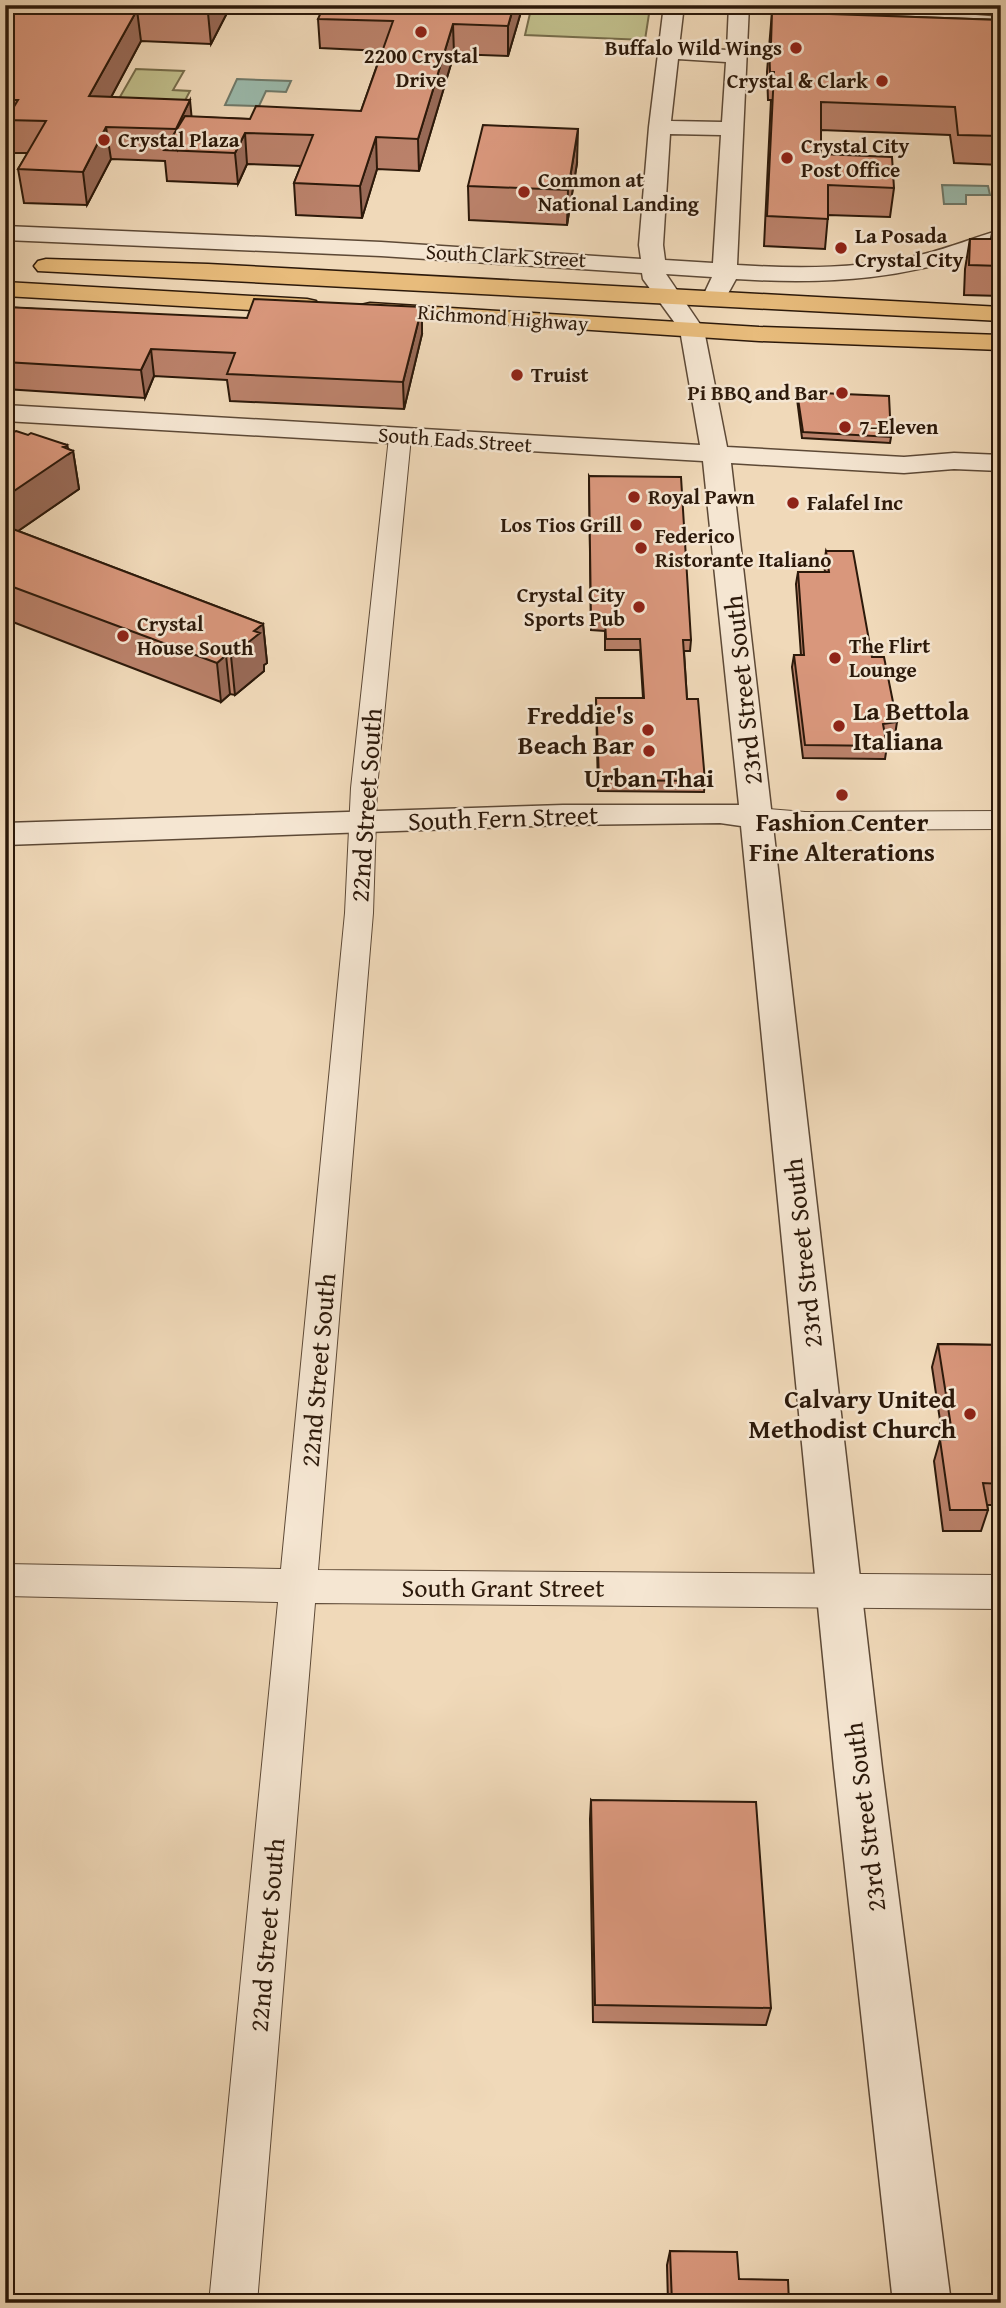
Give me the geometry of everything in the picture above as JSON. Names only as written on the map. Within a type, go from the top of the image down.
[{"type":"highway","name":"Richmond Highway","points":[[19,265],[222,272],[690,310],[1001,343]]},
{"type":"highway","name":"Richmond Highway","points":[[5,289],[344,308],[1001,312]]},
{"type":"highway","points":[[690,310],[1001,326]]},
{"type":"street","name":"23rd Street South","points":[[674,5],[660,127],[651,245],[653,265],[655,279],[690,310],[716,455],[839,1590],[922,2303]]},
{"type":"street","points":[[690,310],[724,283],[739,5]]},
{"type":"street","points":[[771,5],[1001,23]]},
{"type":"street","points":[[668,53],[735,56]]},
{"type":"street","points":[[660,127],[732,129]]},
{"type":"street","name":"South Clark Street","points":[[5,233],[381,248],[802,276],[881,271],[946,257],[1001,237]]},
{"type":"street","name":"South Eads Street","points":[[5,413],[904,465],[954,461],[1001,463]]},
{"type":"street","name":"22nd Street South","points":[[233,2303],[355,961],[370,722],[400,437]]},
{"type":"street","name":"South Eads Street","points":[[904,465],[956,475],[1001,477]]},
{"type":"street","name":"South Fern Street","points":[[5,834],[707,813],[805,821],[1001,820]]},
{"type":"street","name":"South Grant Street","points":[[5,1580],[298,1586],[1001,1592]]},
{"type":"shaded area","points":[[531,9],[649,14],[645,40],[525,35]]},
{"type":"shaded area","points":[[136,69],[184,71],[173,90],[190,91],[179,112],[113,109]]},
{"type":"shaded area","points":[[237,79],[291,81],[286,92],[266,91],[259,106],[225,105]]},
{"type":"shaded area","points":[[942,185],[988,186],[990,195],[966,195],[966,204],[944,204]]},
{"type":"building","points":[[5,5],[212,5],[208,13],[137,10],[89,96],[190,100],[176,129],[106,127],[83,172],[18,169],[46,121],[6,120],[18,100],[5,100]]},
{"type":"building","points":[[324,5],[514,5],[508,26],[453,24],[418,139],[376,137],[360,186],[294,183],[313,135],[245,133],[235,153],[164,150],[185,116],[250,119],[256,106],[361,111],[393,21],[318,19]]},
{"type":"building","points":[[772,12],[1001,20],[1001,136],[958,135],[955,107],[821,102],[821,154],[892,157],[894,188],[828,185],[828,219],[767,216],[774,72],[770,72],[769,44]]},
{"type":"building","points":[[483,125],[578,129],[568,190],[468,186]]},
{"type":"building","points":[[993,227],[1001,227],[1001,266],[969,265],[970,239],[994,239]]},
{"type":"building","points":[[254,299],[422,307],[403,382],[227,374],[235,353],[151,349],[141,370],[5,362],[5,307],[247,318]]},
{"type":"building","points":[[797,392],[889,396],[891,437],[803,432]]},
{"type":"building","points":[[16,431],[67,445],[63,447],[73,451],[5,497],[5,438]]},
{"type":"building","points":[[589,476],[681,477],[691,640],[683,640],[687,699],[698,699],[705,781],[599,780],[596,698],[644,698],[640,639],[606,639],[605,620],[591,620]]},
{"type":"building","points":[[5,526],[263,624],[254,631],[260,633],[231,656],[226,655],[217,663],[5,584]]},
{"type":"building","points":[[826,551],[853,551],[872,657],[884,657],[897,722],[883,724],[887,746],[805,745],[794,655],[804,655],[798,572],[829,572]]},
{"type":"building","name":"Calvary United Methodist Church","points":[[938,1344],[1001,1345],[1001,1484],[983,1483],[988,1510],[950,1510],[940,1440],[953,1439]]},
{"type":"building","points":[[591,1800],[756,1802],[771,2008],[595,2005]]},
{"type":"building","points":[[670,2251],[737,2252],[739,2279],[788,2280],[789,2303],[672,2303]]},
{"type":"place","name":"2200 Crystal Drive","points":[[421,32]]},
{"type":"place","name":"Buffalo Wild Wings","points":[[796,48]]},
{"type":"place","name":"Crystal & Clark","points":[[882,81]]},
{"type":"place","name":"Crystal Plaza","points":[[104,140]]},
{"type":"place","name":"Crystal City Post Office","points":[[787,158]]},
{"type":"place","name":"Common at National Landing","points":[[524,192]]},
{"type":"place","name":"La Posada Crystal City","points":[[841,248]]},
{"type":"place","name":"Truist","points":[[517,375]]},
{"type":"place","name":"Pi BBQ and Bar","points":[[842,393]]},
{"type":"place","name":"7-Eleven","points":[[845,427]]},
{"type":"place","name":"Royal Pawn","points":[[634,497]]},
{"type":"place","name":"Falafel Inc","points":[[793,503]]},
{"type":"place","name":"Los Tios Grill","points":[[636,525]]},
{"type":"place","name":"Federico Ristorante Italiano","points":[[641,548]]},
{"type":"place","name":"Crystal City Sports Pub","points":[[639,607]]},
{"type":"place","name":"Crystal House South","points":[[123,636]]},
{"type":"place","name":"The Flirt Lounge","points":[[835,658]]},
{"type":"place","name":"La Bettola Italiana","points":[[839,726]]},
{"type":"place","name":"Freddie's Beach Bar","points":[[648,730]]},
{"type":"place","name":"Urban Thai","points":[[649,751]]},
{"type":"place","name":"Fashion Center Fine Alterations","points":[[842,795]]},
{"type":"place","name":"Calvary United Methodist Church","points":[[970,1414]]}]
